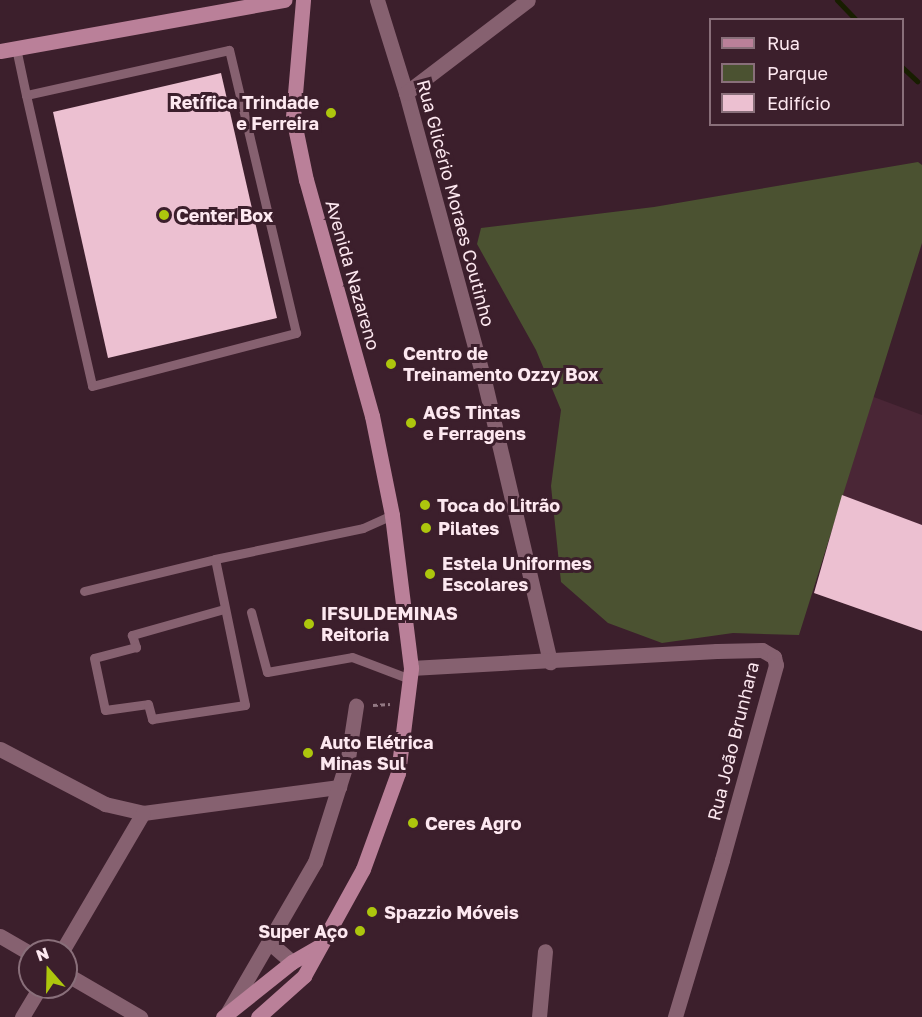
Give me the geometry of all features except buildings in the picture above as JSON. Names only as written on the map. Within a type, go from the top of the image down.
[{"type":"main road","points":[[0,51],[284,0]]},
{"type":"main road","name":"Avenida Nazareno","points":[[258,1017],[304,976],[363,869],[398,773],[411,674],[392,515],[372,416],[306,180],[293,117],[303,0]]},
{"type":"main road","points":[[225,1016],[292,962],[320,946]]},
{"type":"street","name":"Rua Glicério Moraes Coutinho","points":[[377,0],[406,93],[484,380],[550,662]]},
{"type":"street","points":[[406,93],[528,0]]},
{"type":"street","name":"Rua João Brunhara","points":[[550,662],[717,651],[762,650],[774,657],[770,688],[675,1017]]},
{"type":"street","points":[[411,674],[550,662]]},
{"type":"street","points":[[225,1016],[270,943],[315,862],[355,730],[356,706]]},
{"type":"street","points":[[0,749],[105,804],[143,813],[339,787]]},
{"type":"street","points":[[69,939],[143,813]]},
{"type":"street","points":[[0,936],[18,946]]},
{"type":"street","points":[[270,943],[292,962]]},
{"type":"street","points":[[538,1017],[545,951]]},
{"type":"street","points":[[78,981],[140,1017]]},
{"type":"street","points":[[22,1017],[33,999]]},
{"type":"lane","points":[[16,48],[26,95],[92,386],[296,333],[229,50],[26,95]]},
{"type":"lane","points":[[84,591],[215,559],[363,528],[392,515]]},
{"type":"lane","points":[[215,559],[245,705],[152,719],[148,704],[105,710],[94,658],[136,647],[132,635],[224,609]]},
{"type":"lane","points":[[251,612],[267,672],[352,657],[411,674]]},
{"type":"path","points":[[356,706],[407,704]]},
{"type":"shaded area","points":[[871,396],[922,415],[922,631],[814,593]]},
{"type":"green space","points":[[918,162],[922,165],[922,243],[799,635],[733,633],[662,643],[608,623],[561,582],[551,486],[561,410],[536,350],[477,244],[481,228],[654,207]]},
{"type":"waterway","points":[[837,0],[854,18]]},
{"type":"waterway","points":[[904,69],[917,81]]},
{"type":"place","name":"Retífica Trindade e Ferreira","points":[[331,113]]},
{"type":"place","name":"Center Box","points":[[164,215]]},
{"type":"place","name":"Centro de Treinamento Ozzy Box","points":[[391,364]]},
{"type":"place","name":"AGS Tintas e Ferragens","points":[[411,423]]},
{"type":"place","name":"Toca do Litrão","points":[[425,505]]},
{"type":"place","name":"Pilates","points":[[426,528]]},
{"type":"place","name":"Estela Uniformes Escolares","points":[[430,574]]},
{"type":"place","name":"IFSULDEMINAS Reitoria","points":[[309,624]]},
{"type":"place","name":"Auto Elétrica Minas Sul","points":[[308,753]]},
{"type":"place","name":"Ceres Agro","points":[[413,823]]},
{"type":"place","name":"Spazzio Móveis","points":[[372,912]]},
{"type":"place","name":"Super Aço","points":[[360,931]]}]
